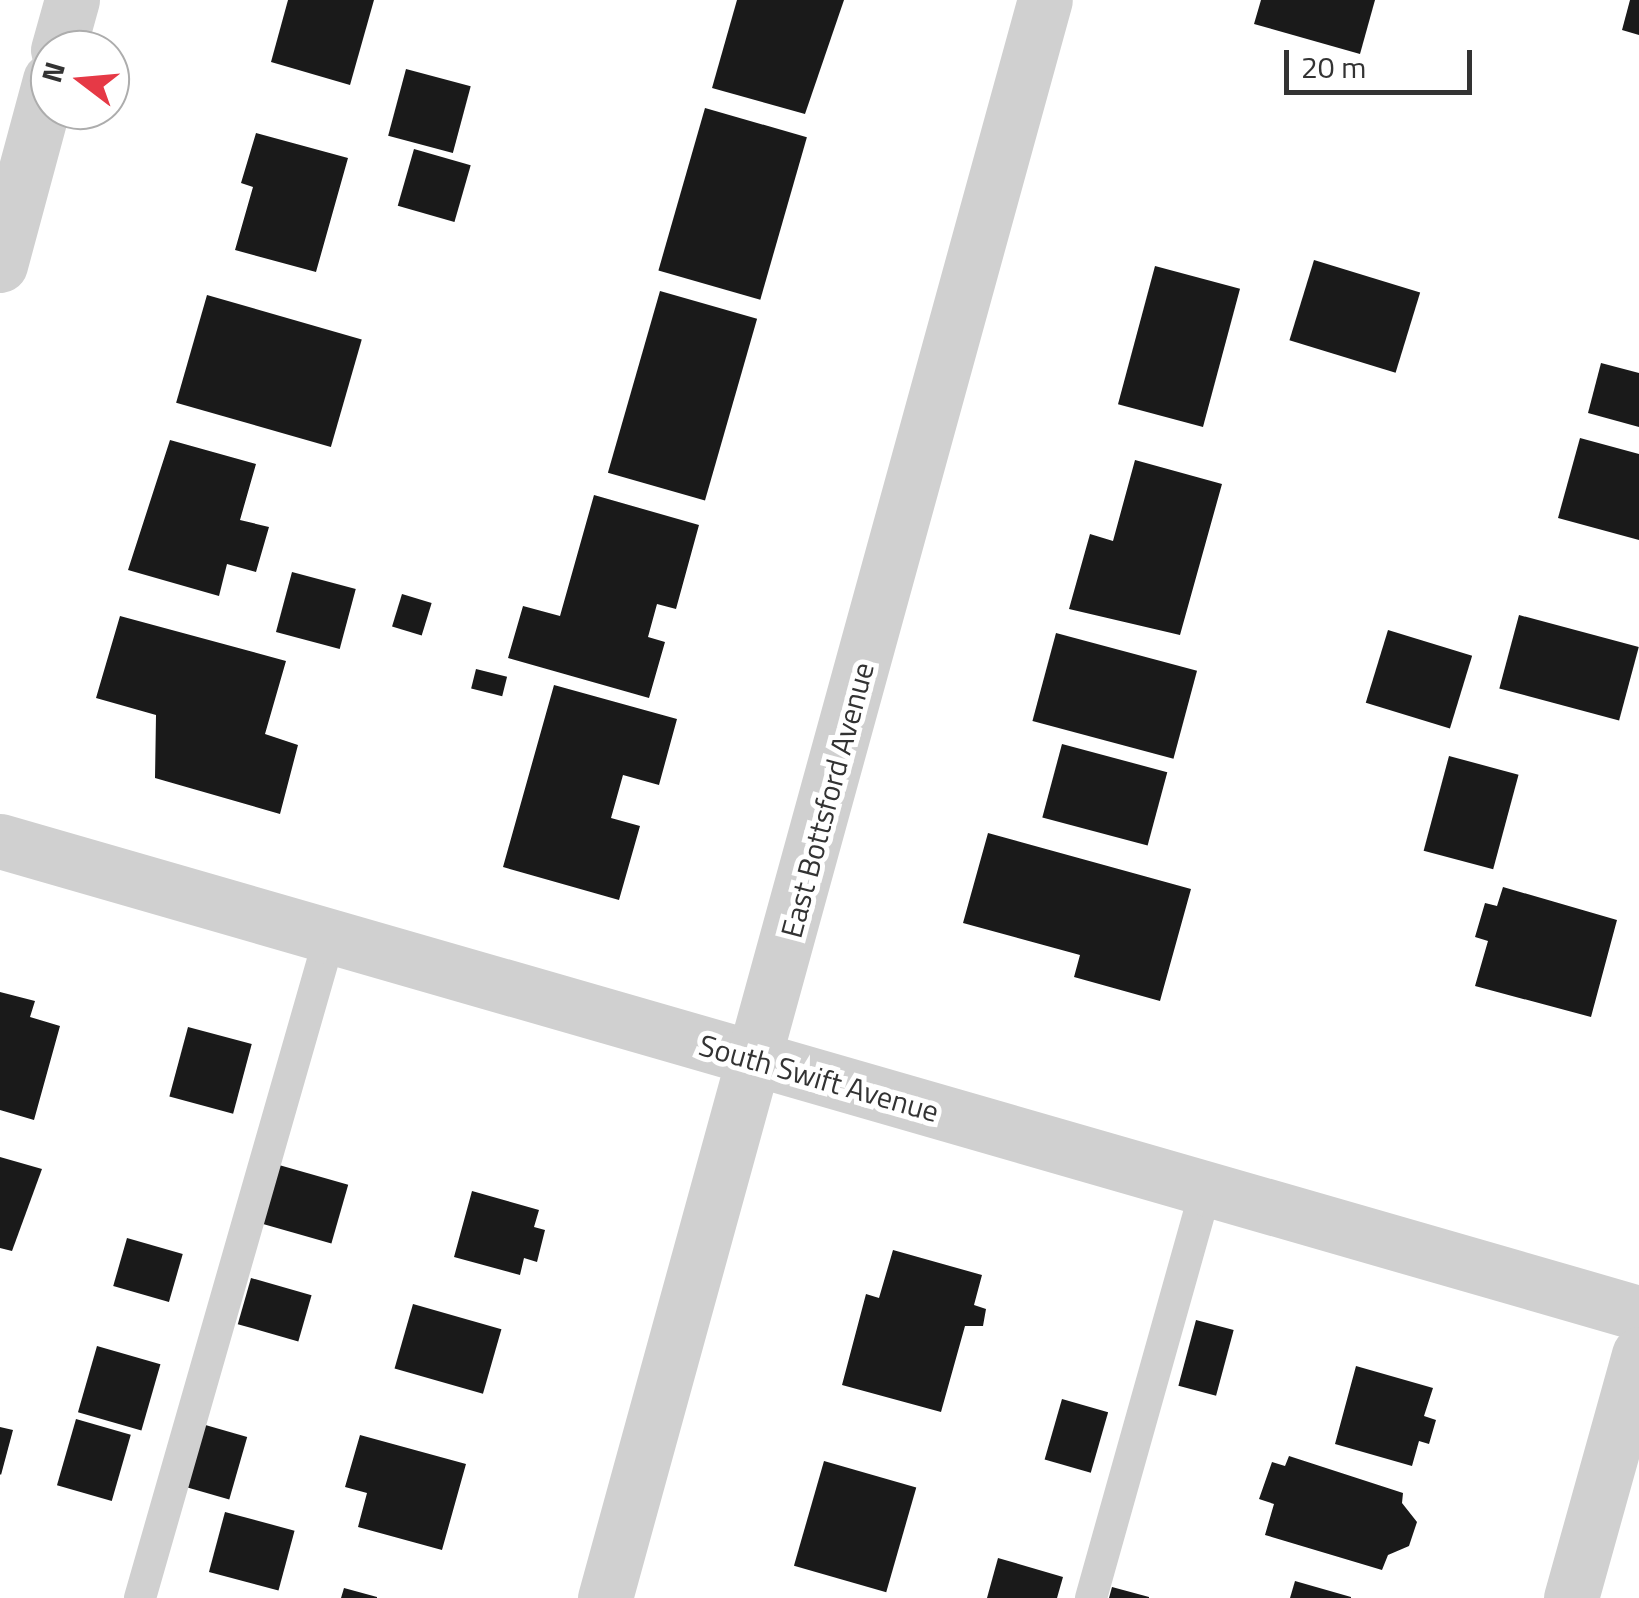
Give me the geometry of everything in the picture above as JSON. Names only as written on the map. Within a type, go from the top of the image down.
[{"type":"street","points":[[64,30],[72,0]]},
{"type":"street","name":"East Bottsford Avenue","points":[[604,1598],[756,1060],[1045,0]]},
{"type":"street","points":[[0,265],[36,130]]},
{"type":"street","name":"South Swift Avenue","points":[[0,841],[1639,1314]]},
{"type":"street","points":[[1572,1598],[1639,1354]]},
{"type":"lane","points":[[140,1598],[330,936]]},
{"type":"lane","points":[[1091,1598],[1206,1190]]},
{"type":"building","points":[[288,0],[374,0],[350,85],[271,62]]},
{"type":"building","points":[[737,0],[844,0],[805,114],[712,88]]},
{"type":"building","points":[[1261,0],[1375,0],[1360,54],[1254,24]]},
{"type":"building","points":[[1630,0],[1639,0],[1639,35],[1622,30]]},
{"type":"building","points":[[406,69],[471,86],[453,153],[388,136]]},
{"type":"building","points":[[705,108],[807,137],[760,300],[658,270]]},
{"type":"building","points":[[256,133],[348,158],[316,272],[235,250],[253,187],[241,183]]},
{"type":"building","points":[[414,149],[471,165],[454,222],[398,206]]},
{"type":"building","points":[[1314,260],[1420,292],[1396,373],[1289,340]]},
{"type":"building","points":[[1155,266],[1240,289],[1203,427],[1118,404]]},
{"type":"building","points":[[660,291],[757,319],[705,501],[608,473]]},
{"type":"building","points":[[207,295],[362,339],[331,447],[176,403]]},
{"type":"building","points":[[1601,363],[1639,373],[1639,427],[1588,413]]},
{"type":"building","points":[[1580,438],[1639,454],[1639,540],[1558,518]]},
{"type":"building","points":[[170,440],[256,464],[240,520],[269,527],[256,572],[227,564],[219,596],[128,570]]},
{"type":"building","points":[[1135,460],[1222,484],[1180,635],[1069,609],[1090,534],[1113,541]]},
{"type":"building","points":[[594,495],[699,525],[676,609],[657,604],[648,637],[665,642],[649,698],[508,658],[523,606],[560,616]]},
{"type":"building","points":[[292,572],[356,589],[340,649],[276,632]]},
{"type":"building","points":[[402,594],[432,603],[422,636],[392,627]]},
{"type":"building","points":[[1519,615],[1639,647],[1619,721],[1499,688]]},
{"type":"building","points":[[120,616],[286,661],[265,734],[298,745],[280,814],[155,778],[156,715],[96,698]]},
{"type":"building","points":[[1388,630],[1472,656],[1450,728],[1366,703]]},
{"type":"building","points":[[1056,633],[1197,671],[1173,759],[1032,721]]},
{"type":"building","points":[[476,669],[507,677],[502,696],[471,688]]},
{"type":"building","points":[[554,685],[677,719],[659,785],[623,775],[611,818],[640,826],[619,900],[503,867]]},
{"type":"building","points":[[1062,744],[1167,772],[1148,846],[1042,817]]},
{"type":"building","points":[[1449,756],[1519,775],[1493,869],[1424,851]]},
{"type":"building","points":[[988,833],[1191,889],[1160,1001],[1074,977],[1080,955],[963,923]]},
{"type":"building","points":[[1503,887],[1617,920],[1591,1017],[1475,986],[1488,941],[1475,937],[1485,903],[1497,906]]},
{"type":"building","points":[[0,992],[35,1001],[30,1017],[60,1026],[34,1120],[0,1110]]},
{"type":"building","points":[[188,1027],[252,1044],[233,1114],[169,1097]]},
{"type":"building","points":[[0,1157],[42,1169],[12,1251],[0,1248]]},
{"type":"building","points":[[279,1165],[348,1185],[331,1243],[262,1224]]},
{"type":"building","points":[[472,1191],[539,1210],[534,1227],[545,1230],[537,1262],[524,1258],[520,1275],[454,1257]]},
{"type":"building","points":[[127,1238],[183,1254],[169,1302],[113,1286]]},
{"type":"building","points":[[893,1250],[982,1275],[974,1305],[986,1309],[983,1326],[965,1326],[941,1412],[842,1385],[866,1294],[879,1298]]},
{"type":"building","points":[[251,1278],[312,1295],[298,1342],[238,1324]]},
{"type":"building","points":[[413,1304],[501,1329],[483,1394],[395,1368]]},
{"type":"building","points":[[1196,1320],[1234,1330],[1216,1396],[1178,1386]]},
{"type":"building","points":[[97,1346],[160,1364],[141,1431],[78,1412]]},
{"type":"building","points":[[1356,1366],[1433,1388],[1424,1416],[1436,1420],[1429,1444],[1419,1441],[1412,1466],[1335,1444]]},
{"type":"building","points":[[1062,1399],[1108,1412],[1091,1473],[1045,1460]]},
{"type":"building","points":[[76,1419],[131,1435],[112,1501],[57,1485]]},
{"type":"building","points":[[202,1424],[247,1437],[229,1499],[184,1486]]},
{"type":"building","points":[[0,1427],[13,1430],[1,1475],[0,1474]]},
{"type":"building","points":[[360,1435],[466,1464],[442,1550],[358,1527],[367,1493],[345,1487]]},
{"type":"building","points":[[1289,1456],[1403,1493],[1402,1503],[1417,1522],[1409,1546],[1388,1555],[1382,1570],[1265,1535],[1274,1504],[1259,1499],[1272,1462],[1285,1466]]},
{"type":"building","points":[[824,1461],[916,1487],[886,1592],[794,1566]]},
{"type":"building","points":[[225,1512],[295,1531],[278,1591],[209,1572]]},
{"type":"building","points":[[998,1558],[1063,1577],[1057,1598],[987,1598]]},
{"type":"building","points":[[1295,1581],[1351,1597],[1351,1598],[1290,1598]]},
{"type":"building","points":[[1112,1587],[1149,1597],[1149,1598],[1109,1598]]},
{"type":"building","points":[[344,1588],[377,1597],[377,1598],[341,1598]]}]
